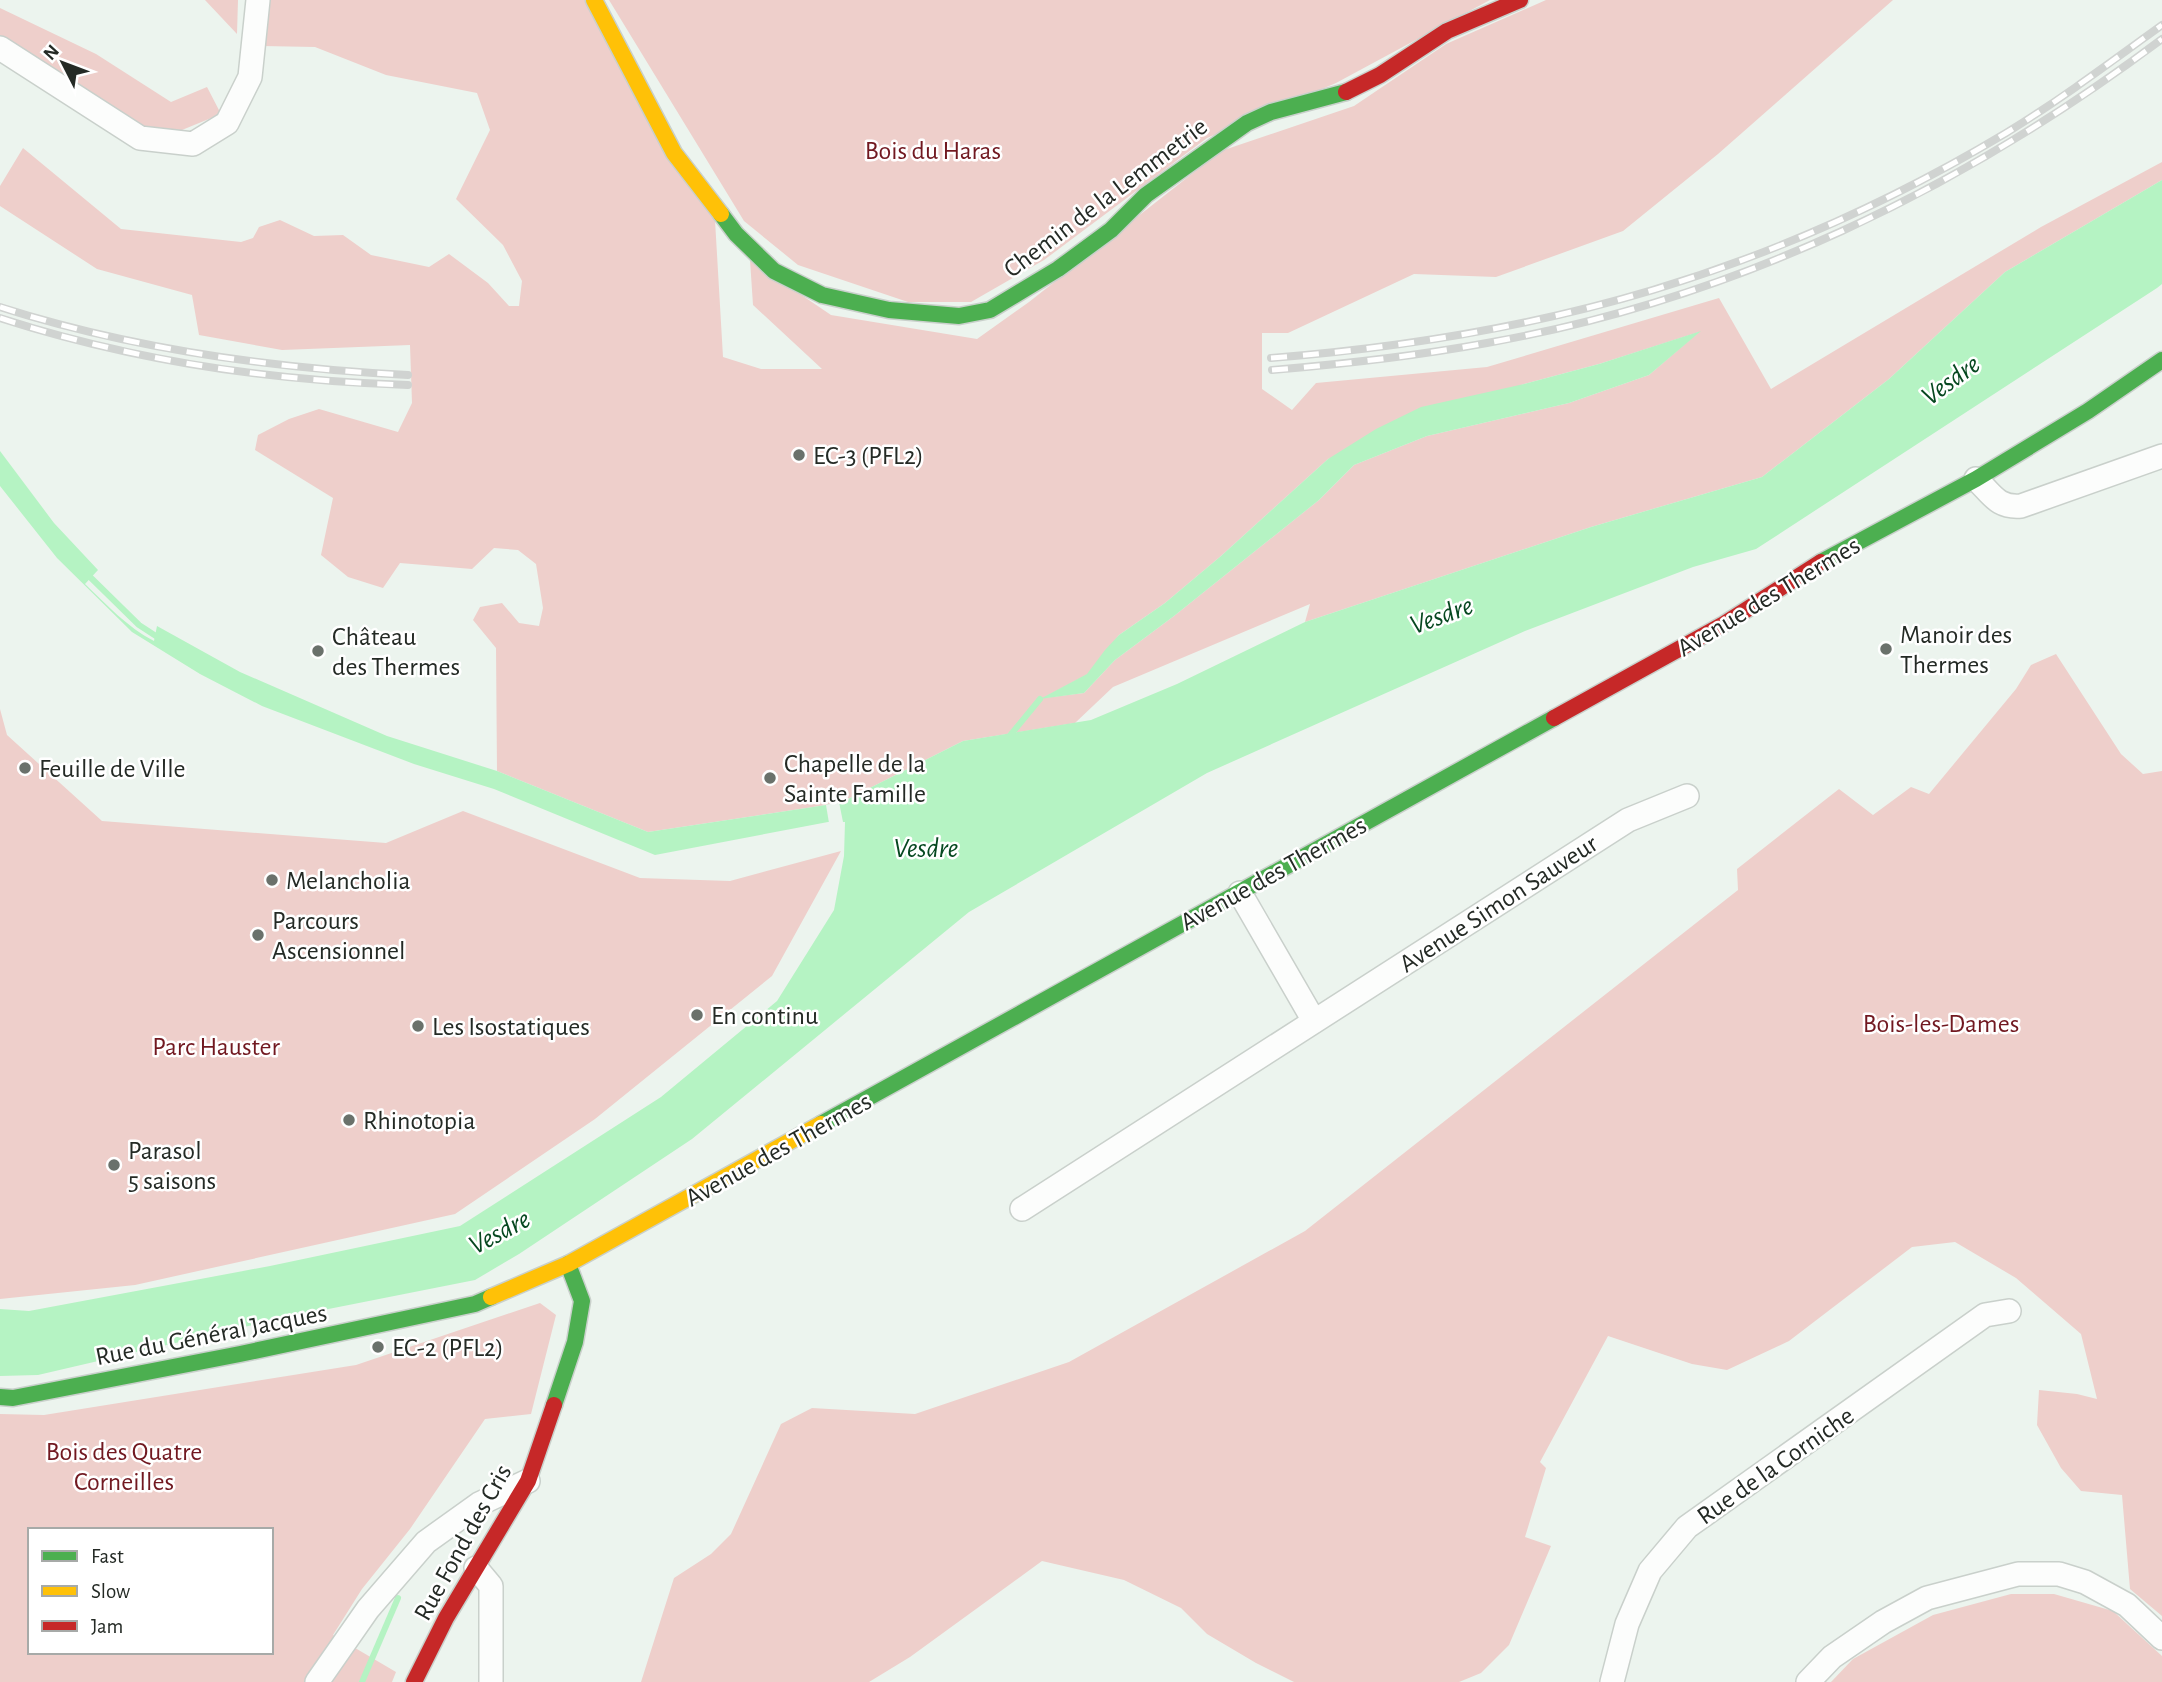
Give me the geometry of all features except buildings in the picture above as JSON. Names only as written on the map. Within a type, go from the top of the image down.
[{"type":"main road","name":"Chemin de la Lemmetrie","points":[[594,0],[674,153],[736,234],[774,271],[822,295],[890,310],[934,316],[959,316],[990,310],[1058,269],[1111,230],[1146,195],[1247,123],[1270,111],[1350,91],[1380,75],[1447,31],[1520,0]]},
{"type":"main road","name":"Avenue des Thermes","points":[[430,1314],[475,1304],[568,1264],[1724,624],[1795,577],[1976,479],[2088,411],[2162,360]]},
{"type":"main road","name":"Avenue des Thermes","points":[[1976,479],[2043,459]]},
{"type":"main road","name":"Rue Fond des Cris","points":[[414,1682],[446,1618],[528,1481],[575,1342],[582,1301],[568,1264]]},
{"type":"main road","name":"Rue du Général Jacques","points":[[0,1397],[13,1398],[61,1389],[430,1314]]},
{"type":"street","points":[[0,48],[140,138],[193,144],[227,123],[250,78],[258,0]]},
{"type":"street","points":[[1976,479],[2001,504],[2008,507],[2021,506],[2162,456]]},
{"type":"street","name":"Avenue Simon Sauveur","points":[[1023,1209],[1628,820],[1688,796]]},
{"type":"street","points":[[1240,892],[1314,1021]]},
{"type":"street","name":"Rue de la Corniche","points":[[1612,1682],[1627,1625],[1650,1571],[1687,1527],[1985,1315],[2009,1311]]},
{"type":"street","points":[[317,1682],[368,1609],[426,1542],[479,1504],[528,1481]]},
{"type":"street","points":[[476,1568],[491,1586],[491,1682]]},
{"type":"street","points":[[1808,1682],[1832,1657],[1884,1622],[1927,1598],[2018,1574],[2059,1574],[2085,1582],[2127,1605],[2162,1638]]},
{"type":"green space","points":[[205,0],[238,0],[237,34]]},
{"type":"green space","points":[[266,0],[587,0],[715,220],[723,357],[761,369],[822,369],[753,305],[750,260],[831,315],[977,339],[1029,302],[1221,151],[1354,106],[1446,44],[1546,0],[1893,0],[1718,154],[1623,231],[1496,277],[1414,274],[1288,333],[1262,333],[1262,389],[1292,410],[1316,383],[1487,367],[1719,298],[1771,389],[2041,227],[2162,162],[2162,180],[2005,272],[1889,379],[1762,477],[1591,527],[1305,622],[1310,604],[1113,687],[1075,723],[963,741],[846,800],[648,832],[497,771],[496,648],[473,620],[480,607],[502,603],[519,623],[539,626],[543,608],[536,564],[518,550],[494,548],[472,569],[400,563],[383,588],[348,577],[321,555],[333,498],[255,450],[258,435],[289,419],[319,409],[398,432],[412,403],[410,345],[282,350],[199,335],[192,295],[97,269],[0,206],[0,186],[23,148],[121,229],[241,242],[253,238],[259,227],[280,220],[314,236],[343,235],[371,255],[429,267],[449,254],[488,283],[509,306],[519,306],[522,281],[503,245],[456,199],[490,130],[477,93],[386,75],[315,47],[262,46]],"holes":[[[1699,332],[1649,375],[1569,403],[1427,436],[1354,465],[1319,500],[1115,660],[1084,693],[1043,698],[1088,674],[1119,635],[1165,603],[1221,556],[1328,459],[1524,384],[1599,364]]]},
{"type":"green space","name":"Bois du Haras","points":[[609,0],[1490,0],[1336,83],[1207,138],[1044,260],[971,302],[908,302],[798,265],[744,221]]},
{"type":"green space","points":[[0,8],[96,54],[171,102],[207,87],[221,114],[182,130],[136,129],[0,52]]},
{"type":"green space","name":"Bois-les-Dames","points":[[2056,654],[2121,754],[2143,774],[2162,771],[2162,1616],[2130,1589],[2122,1495],[2081,1491],[2061,1468],[2037,1425],[2039,1390],[2097,1399],[2081,1334],[2016,1278],[1955,1242],[1912,1247],[1789,1341],[1727,1370],[1692,1364],[1608,1336],[1540,1462],[1546,1468],[1525,1537],[1551,1546],[1509,1645],[1481,1673],[1459,1682],[1294,1682],[1207,1634],[1181,1608],[1124,1580],[1042,1561],[910,1657],[869,1682],[641,1682],[674,1578],[711,1554],[731,1534],[781,1424],[812,1408],[915,1414],[1069,1362],[1305,1231],[1738,890],[1737,869],[1839,789],[1873,815],[1911,787],[1929,794],[2016,689],[2031,665]]},
{"type":"green space","name":"Parc Hauster","points":[[0,709],[7,735],[102,821],[386,843],[463,811],[640,878],[730,881],[841,851],[772,976],[595,1119],[455,1214],[135,1285],[0,1299]]},
{"type":"green space","name":"Bois des Quatre Corneilles","points":[[540,1303],[556,1315],[531,1414],[485,1419],[410,1529],[362,1589],[333,1635],[396,1672],[392,1682],[0,1682],[0,1414],[44,1415],[356,1365]]},
{"type":"green space","points":[[2011,1594],[2054,1594],[2113,1611],[2162,1656],[2162,1682],[1831,1682],[1853,1659],[1933,1615]]},
{"type":"water","name":"Vesdre","points":[[2162,180],[2162,284],[2157,288],[1756,549],[1693,567],[1525,631],[1207,773],[969,912],[692,1139],[519,1254],[475,1280],[283,1318],[38,1375],[0,1376],[0,1309],[29,1311],[270,1266],[460,1226],[661,1097],[777,1001],[834,910],[844,856],[845,822],[828,822],[655,855],[494,789],[414,764],[262,706],[200,674],[132,632],[57,558],[0,486],[0,451],[54,523],[98,570],[85,584],[118,615],[154,641],[157,626],[240,672],[387,736],[497,771],[648,832],[846,800],[963,741],[1091,720],[1177,684],[1305,622],[1591,527],[1762,477],[1889,379],[2005,272]]},
{"type":"water","points":[[1701,331],[1649,375],[1569,403],[1427,436],[1354,465],[1319,500],[1115,660],[1084,693],[1040,699],[1087,674],[1119,635],[1165,603],[1221,556],[1328,459],[1376,429],[1421,407],[1599,364]]},
{"type":"pier","points":[[839,802],[843,822],[829,823],[826,805]]},
{"type":"waterway","points":[[87,574],[139,625],[162,640]]},
{"type":"waterway","points":[[1008,738],[1040,699]]},
{"type":"waterway","points":[[362,1682],[398,1598]]},
{"type":"railway","points":[[1271,358],[1371,348],[1467,334],[1561,314],[1652,290],[1742,260],[1831,224],[1918,182],[2006,133],[2162,25]]},
{"type":"railway","points":[[1272,370],[1380,359],[1487,343],[1579,323],[1669,298],[1757,267],[1842,231],[1926,190],[2007,144],[2162,39]]},
{"type":"railway","points":[[0,307],[100,334],[202,354],[305,367],[408,375]]},
{"type":"railway","points":[[0,318],[100,346],[202,366],[305,379],[408,385]]},
{"type":"traffic: fast","points":[[721,214],[736,234],[774,271],[822,295],[889,310],[959,316],[990,310],[1058,269],[1111,230],[1146,195],[1247,123],[1271,112],[1346,92]]},
{"type":"traffic: fast","points":[[1821,562],[1976,479],[2088,411],[2162,360]]},
{"type":"traffic: fast","points":[[821,1124],[1554,718]]},
{"type":"traffic: fast","points":[[554,1405],[575,1342],[582,1301],[568,1264]]},
{"type":"traffic: fast","points":[[0,1397],[13,1398],[240,1354],[475,1304],[491,1297]]},
{"type":"traffic: slow","points":[[594,0],[674,153],[721,214]]},
{"type":"traffic: slow","points":[[491,1297],[568,1264],[821,1124]]},
{"type":"traffic: jam","points":[[1346,92],[1380,75],[1447,31],[1520,0]]},
{"type":"traffic: jam","points":[[1554,718],[1724,624],[1821,562]]},
{"type":"traffic: jam","points":[[414,1682],[446,1618],[528,1481],[554,1405]]},
{"type":"place","name":"EC-3 (PFL2)","points":[[799,455]]},
{"type":"place","name":"Manoir des Thermes","points":[[1886,649]]},
{"type":"place","name":"Château des Thermes","points":[[318,651]]},
{"type":"place","name":"Feuille de Ville","points":[[25,768]]},
{"type":"place","name":"Chapelle de la Sainte Famille","points":[[770,778]]},
{"type":"place","name":"Melancholia","points":[[272,880]]},
{"type":"place","name":"Parcours Ascensionnel","points":[[258,935]]},
{"type":"place","name":"En continu","points":[[697,1015]]},
{"type":"place","name":"Les Isostatiques","points":[[418,1026]]},
{"type":"place","name":"Rhinotopia","points":[[349,1120]]},
{"type":"place","name":"Parasol 5 saisons","points":[[114,1165]]},
{"type":"place","name":"EC-2 (PFL2)","points":[[378,1347]]}]
